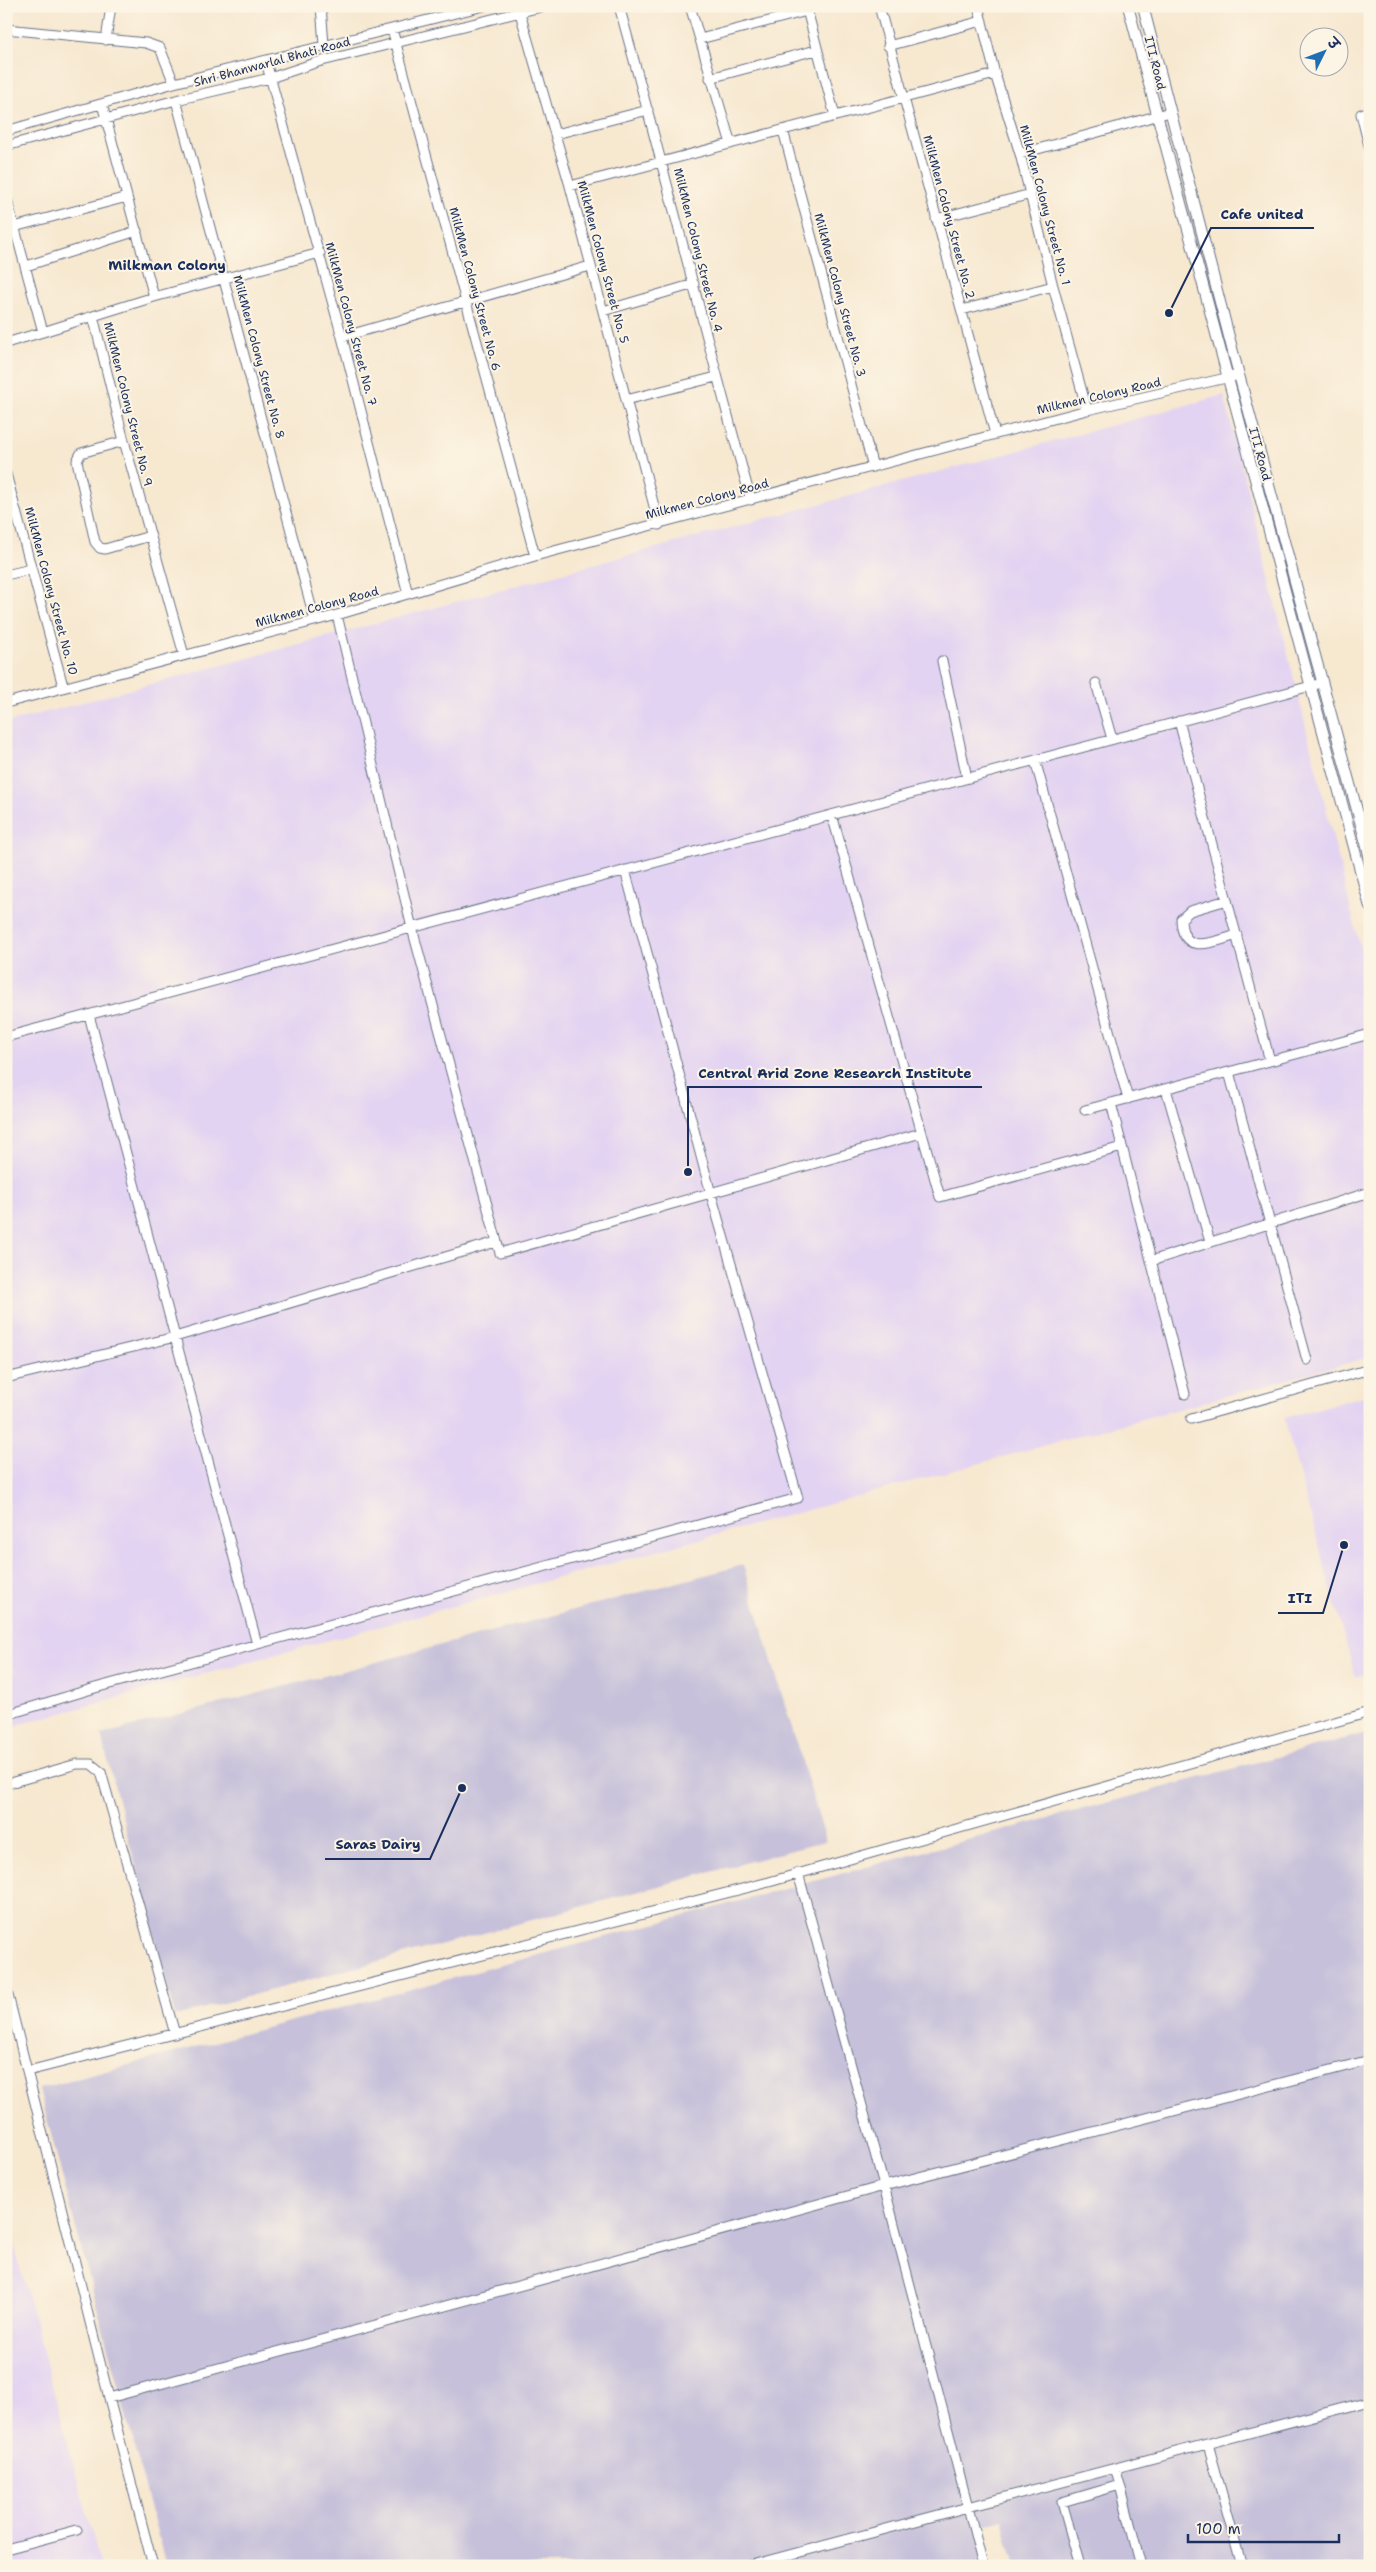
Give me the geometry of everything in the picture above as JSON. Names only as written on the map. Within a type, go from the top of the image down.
[{"type":"street","points":[[106,40],[111,6]]},
{"type":"street","points":[[321,6],[324,45]]},
{"type":"street","name":"Shri Bhanwarlal Bhati Road","points":[[6,130],[174,83],[266,62],[324,45],[484,6]]},
{"type":"street","name":"Shri Bhanwarlal Bhati Road","points":[[6,146],[176,100],[270,78],[318,62],[395,44],[522,10],[546,6]]},
{"type":"street","name":"MilkMen Colony Street No. 4","points":[[619,6],[663,163],[716,377],[751,500]]},
{"type":"street","points":[[690,6],[731,144]]},
{"type":"street","name":"MilkMen Colony Street No. 2","points":[[879,6],[888,46],[995,434]]},
{"type":"street","name":"MilkMen Colony Street No. 1","points":[[978,6],[995,74],[1031,194],[1053,286],[1087,410]]},
{"type":"street","name":"ITI Road","points":[[1128,6],[1370,907]]},
{"type":"street","name":"ITI Road","points":[[1143,6],[1239,375],[1370,858]]},
{"type":"street","points":[[700,39],[806,9],[835,116]]},
{"type":"street","name":"MilkMen Colony Street No. 5","points":[[522,10],[659,525]]},
{"type":"street","points":[[888,46],[982,21]]},
{"type":"street","name":"MilkMen Colony Street No. 6","points":[[392,28],[535,556]]},
{"type":"street","points":[[6,29],[146,43],[160,48],[174,83]]},
{"type":"street","points":[[710,78],[816,50]]},
{"type":"street","name":"MilkMen Colony Street No. 7","points":[[266,62],[320,253],[408,594]]},
{"type":"street","points":[[570,186],[995,74]]},
{"type":"street","name":"MilkMen Colony Street No. 8","points":[[176,100],[315,621]]},
{"type":"street","points":[[102,104],[154,297]]},
{"type":"street","points":[[556,134],[648,110]]},
{"type":"street","points":[[1370,111],[1360,114],[1370,150]]},
{"type":"street","points":[[1020,154],[1170,112]]},
{"type":"street","name":"MilkMen Colony Street No. 3","points":[[783,130],[873,467]]},
{"type":"street","points":[[936,219],[1031,194]]},
{"type":"street","points":[[6,196],[43,332]]},
{"type":"street","points":[[14,227],[127,197]]},
{"type":"street","points":[[26,266],[137,231]]},
{"type":"street","points":[[93,316],[154,297],[320,253]]},
{"type":"street","points":[[342,337],[590,266]]},
{"type":"street","points":[[603,311],[694,284]]},
{"type":"street","points":[[962,310],[1053,286]]},
{"type":"street","name":"MilkMen Colony Street No. 9","points":[[6,343],[93,316],[124,441],[184,655]]},
{"type":"street","name":"Milkmen Colony Road","points":[[63,686],[315,621],[535,556],[659,525],[995,434],[1087,410],[1239,375]]},
{"type":"street","points":[[626,400],[716,377]]},
{"type":"street","points":[[124,441],[81,453],[77,461],[95,542],[100,548],[105,549],[150,536]]},
{"type":"street","name":"MilkMen Colony Street No. 10","points":[[6,475],[63,686]]},
{"type":"street","points":[[6,575],[31,569]]},
{"type":"street","points":[[337,615],[412,928],[500,1253],[922,1133]]},
{"type":"street","points":[[942,661],[968,778]]},
{"type":"street","points":[[6,1037],[1322,682]]},
{"type":"street","points":[[1096,683],[1112,739]]},
{"type":"street","points":[[6,703],[63,686]]},
{"type":"street","points":[[1179,721],[1270,1061]]},
{"type":"street","points":[[1035,760],[1128,1099]]},
{"type":"street","points":[[832,815],[940,1197],[1122,1147]]},
{"type":"street","points":[[6,1715],[257,1644],[798,1498],[711,1194],[625,870]]},
{"type":"street","points":[[1227,900],[1190,911],[1181,919],[1182,925],[1186,937],[1190,942],[1197,945],[1236,935]]},
{"type":"street","points":[[89,1015],[257,1644]]},
{"type":"street","points":[[1085,1110],[1370,1034]]},
{"type":"street","points":[[1229,1072],[1307,1360]]},
{"type":"street","points":[[1166,1089],[1210,1242]]},
{"type":"street","points":[[1111,1103],[1185,1394]]},
{"type":"street","points":[[1151,1261],[1269,1222],[1370,1192]]},
{"type":"street","points":[[6,1378],[175,1337],[496,1242]]},
{"type":"street","points":[[1191,1419],[1370,1370]]},
{"type":"street","points":[[28,2071],[798,1874],[1370,1712]]},
{"type":"street","points":[[6,1784],[77,1764],[91,1764],[101,1772],[175,2034]]},
{"type":"street","points":[[798,1874],[884,2186],[984,2566]]},
{"type":"street","points":[[6,1986],[153,2566]]},
{"type":"street","points":[[109,2398],[884,2186],[1370,2060]]},
{"type":"street","points":[[748,2566],[1370,2401]]},
{"type":"street","points":[[1208,2444],[1242,2566]]},
{"type":"street","points":[[1115,2468],[1142,2566]]},
{"type":"street","points":[[1080,2566],[1062,2502],[1120,2485]]},
{"type":"street","points":[[6,2549],[77,2530]]},
{"type":"shaded area","points":[[1224,395],[1370,987],[1370,1357],[6,1728],[6,723]]},
{"type":"shaded area","points":[[1370,1394],[1370,1673],[1355,1677],[1284,1418]]},
{"type":"shaded area","points":[[743,1565],[826,1841],[175,2016],[101,1735]]},
{"type":"shaded area","points":[[1370,1732],[1370,2566],[1016,2566],[1003,2520],[979,2526],[989,2566],[166,2566],[39,2089]]},
{"type":"shaded area","points":[[6,2215],[101,2566],[6,2566]]},
{"type":"place","name":"Cafe united","points":[[1169,313]]},
{"type":"place","name":"Central Arid Zone Research Institute","points":[[688,1172]]},
{"type":"place","name":"ITI","points":[[1344,1545]]},
{"type":"place","name":"Saras Dairy","points":[[462,1788]]},
{"type":"district","name":"Milkman Colony","points":[[167,265]]}]
